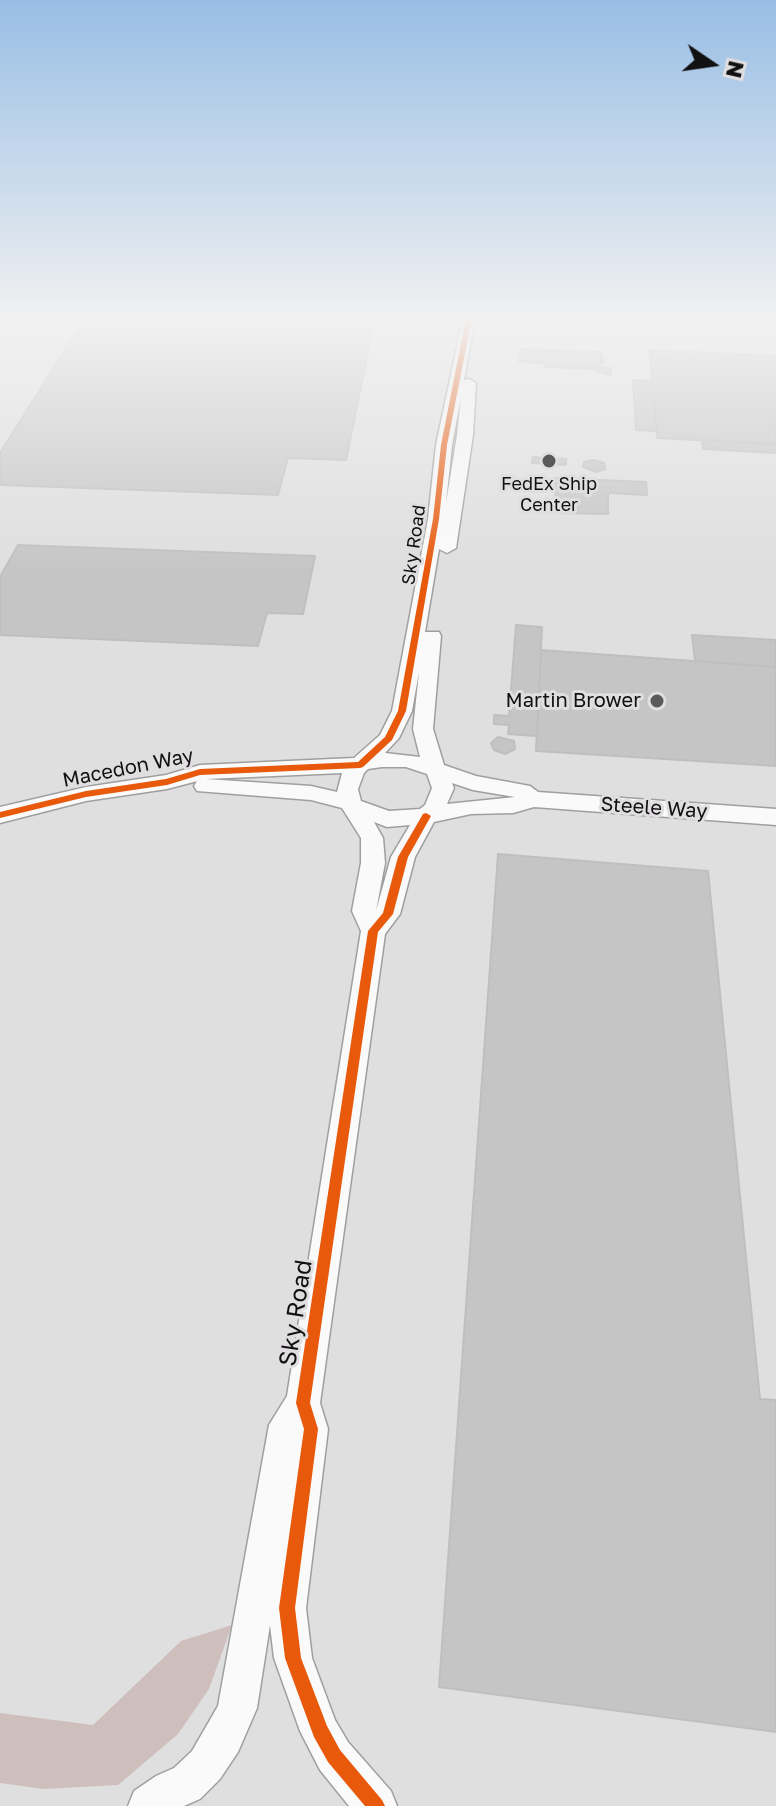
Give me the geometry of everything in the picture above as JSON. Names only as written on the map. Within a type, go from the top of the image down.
[{"type":"street","name":"Sky Road","points":[[361,764],[389,738],[402,711],[436,519],[452,402]]},
{"type":"street","name":"Sky Road","points":[[435,769],[423,729],[428,660],[468,402]]},
{"type":"street","points":[[408,760],[435,769],[442,783],[441,797],[426,816],[387,819],[350,804],[349,782],[361,764],[408,760]]},
{"type":"street","name":"Macedon Way","points":[[0,815],[86,794],[167,782],[200,772],[361,764]]},
{"type":"street","name":"Steele Way","points":[[435,769],[473,783],[522,791],[533,799]]},
{"type":"street","name":"Macedon Way","points":[[167,782],[311,793],[350,804]]},
{"type":"street","name":"Steele Way","points":[[426,816],[471,807],[513,806],[533,799],[776,817]]},
{"type":"street","name":"Sky Road","points":[[350,804],[372,838],[373,863],[364,911],[373,931],[303,1403],[311,1429],[287,1608],[293,1658],[303,1691],[334,1756],[376,1806]]},
{"type":"street","name":"Sky Road","points":[[373,931],[388,914],[403,857],[426,816]]},
{"type":"street","name":"Sky Road","points":[[149,1806],[170,1790],[186,1785],[206,1765],[224,1738],[237,1708],[286,1425],[303,1403]]},
{"type":"shaded area","points":[[232,1625],[209,1689],[178,1734],[118,1785],[44,1789],[0,1783],[0,1713],[93,1725],[181,1641]]},
{"type":"building","points":[[32,402],[358,402],[346,460],[288,458],[278,495],[0,485],[0,453]]},
{"type":"building","points":[[634,402],[654,402],[657,431],[636,430]]},
{"type":"building","points":[[654,402],[776,402],[776,444],[657,438]]},
{"type":"building","points":[[702,440],[776,444],[776,453],[703,449]]},
{"type":"building","name":"FedEx Ship Center","points":[[533,457],[566,459],[566,465],[532,463]]},
{"type":"building","points":[[594,460],[604,463],[605,469],[596,472],[583,467],[584,462]]},
{"type":"building","points":[[556,478],[646,482],[647,495],[608,493],[608,514],[555,513]]},
{"type":"building","points":[[18,545],[315,556],[303,614],[267,613],[258,646],[0,635],[0,577]]},
{"type":"building","points":[[516,625],[542,627],[537,736],[508,734],[509,725],[494,724],[494,715],[509,716]]},
{"type":"building","points":[[692,635],[776,640],[776,667],[695,661]]},
{"type":"building","name":"Martin Brower","points":[[541,650],[776,667],[776,766],[536,751]]},
{"type":"building","points":[[498,737],[514,741],[515,749],[505,754],[494,750],[491,743]]},
{"type":"building","points":[[498,854],[708,871],[760,1399],[776,1400],[776,1732],[439,1687]]},
{"type":"cycle path","points":[[362,763],[389,738],[402,711],[436,519],[452,402]]},
{"type":"cycle path","points":[[0,815],[86,794],[167,782],[200,772],[360,765]]},
{"type":"cycle path","points":[[376,1806],[334,1756],[320,1731],[293,1658],[287,1608],[311,1429],[303,1403],[373,931],[388,914],[403,857],[426,816]]},
{"type":"place","name":"FedEx Ship Center","points":[[549,461]]},
{"type":"place","name":"Martin Brower","points":[[657,701]]}]
